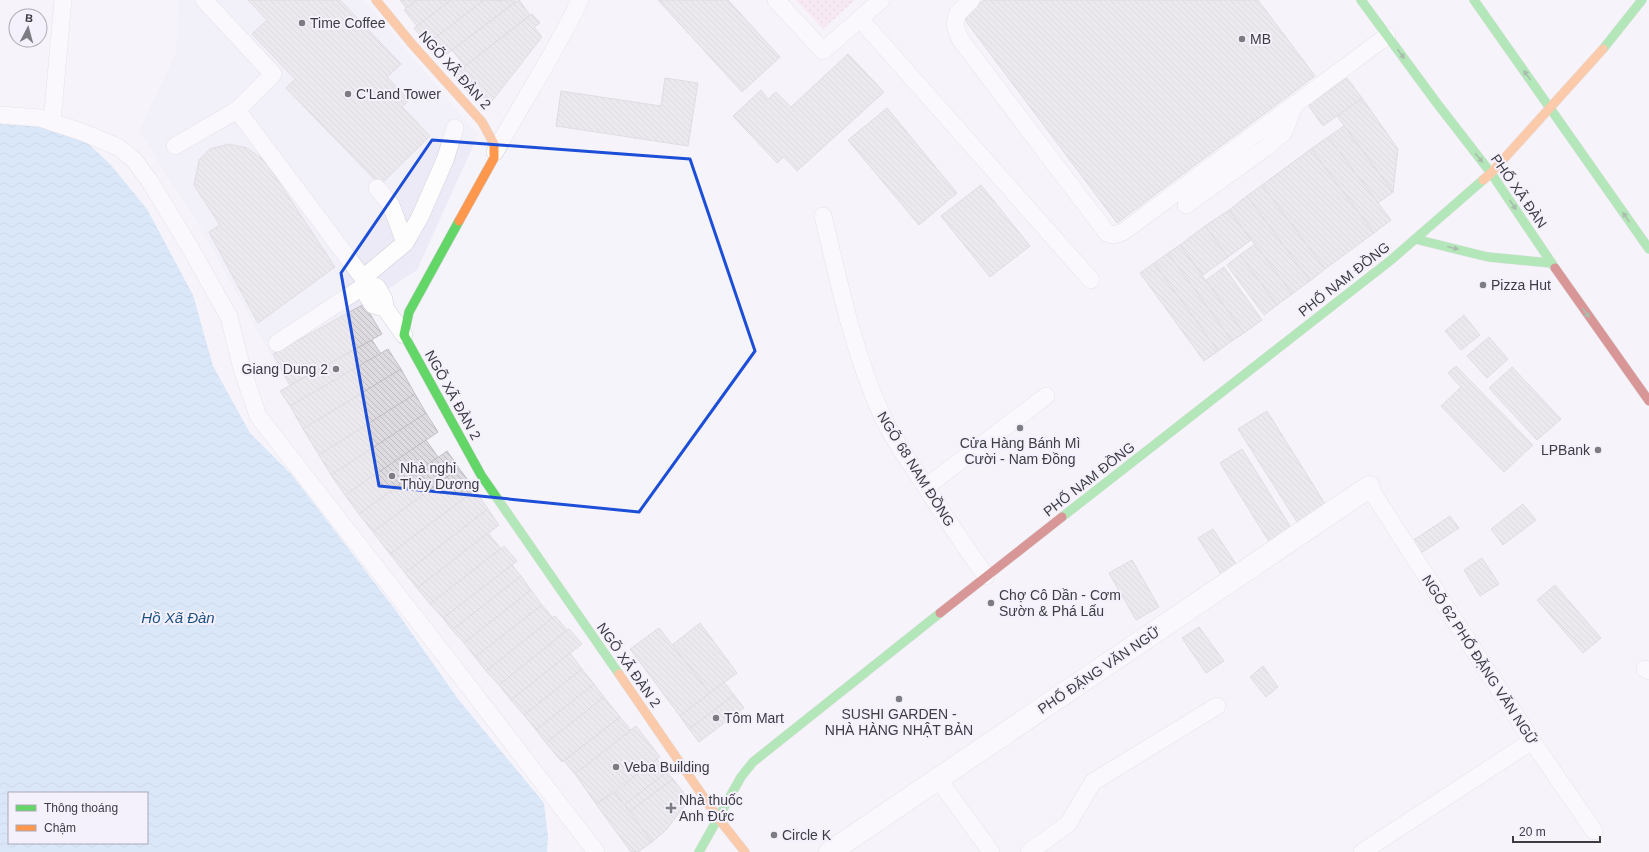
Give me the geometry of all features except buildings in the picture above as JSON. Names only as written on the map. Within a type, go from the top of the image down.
[{"type":"street","name":"NGÕ XÃ ĐÀN 2","points":[[376,0],[412,44],[482,122],[494,144],[495,152]]},
{"type":"street","name":"PHỐ XÃ ĐÀN","points":[[1361,0],[1491,173],[1551,263],[1649,401]]},
{"type":"street","points":[[1474,0],[1649,249]]},
{"type":"street","name":"PHỐ NAM ĐỒNG","points":[[718,818],[741,777],[753,762],[986,576],[1386,265],[1491,173],[1596,58],[1642,0]]},
{"type":"street","points":[[404,335],[405,326],[410,312],[483,178],[495,152]]},
{"type":"street","points":[[1415,239],[1488,257],[1551,263]]},
{"type":"street","name":"NGÕ XÃ ĐÀN 2","points":[[404,335],[481,475],[718,818],[745,852]]},
{"type":"street","name":"PHỐ ĐẶNG VĂN NGỮ","points":[[830,852],[1369,488]]},
{"type":"street","points":[[699,852],[718,818]]},
{"type":"lane","points":[[52,122],[63,0]]},
{"type":"lane","points":[[175,146],[237,110],[273,74],[204,0]]},
{"type":"lane","points":[[495,152],[517,111],[564,34],[580,0]]},
{"type":"lane","points":[[776,0],[823,52],[882,0]]},
{"type":"lane","points":[[972,0],[956,14],[955,25],[960,39],[1107,233],[1114,235],[1123,232],[1387,36]]},
{"type":"lane","points":[[860,19],[1091,280]]},
{"type":"lane","points":[[1186,205],[1268,146],[1284,132],[1295,104]]},
{"type":"lane","points":[[237,110],[365,281],[366,294],[373,305],[385,308],[404,335]]},
{"type":"lane","points":[[0,115],[40,118],[82,132],[118,147],[134,160],[149,180],[229,317],[242,369],[258,416],[596,852]]},
{"type":"lane","points":[[277,343],[365,281],[405,242],[423,210],[445,160],[455,128]]},
{"type":"lane","points":[[378,188],[391,205],[405,242]]},
{"type":"lane","name":"NGÕ 68 NAM ĐỒNG","points":[[823,216],[846,309],[869,386],[882,416],[970,555],[986,576]]},
{"type":"lane","points":[[926,487],[1046,396]]},
{"type":"lane","name":"NGÕ 62 PHỐ ĐẶNG VĂN NGỮ","points":[[1369,488],[1532,741],[1594,831]]},
{"type":"lane","points":[[1029,852],[1068,824],[1093,782],[1217,706]]},
{"type":"lane","points":[[1362,852],[1532,741]]},
{"type":"lane","points":[[938,779],[990,852]]},
{"type":"highlighted area","points":[[432,140],[690,159],[755,351],[639,512],[379,486],[341,273]]},
{"type":"shaded area","points":[[179,0],[364,0],[478,135],[417,270],[365,304],[382,334],[288,386],[204,234],[139,131],[176,53]]},
{"type":"shaded area","points":[[796,0],[855,0],[823,29]]},
{"type":"water","name":"Hồ Xã Đàn","points":[[0,119],[36,120],[82,138],[110,164],[147,209],[193,295],[213,366],[250,433],[292,475],[394,608],[458,699],[544,803],[548,837],[547,852],[0,852]]},
{"type":"traffic: fast","points":[[1361,0],[1436,102],[1491,173],[1555,268]]},
{"type":"traffic: fast","points":[[1474,0],[1649,249]]},
{"type":"traffic: fast","points":[[1603,49],[1642,0]]},
{"type":"traffic: fast","points":[[1062,517],[1391,260],[1483,180]]},
{"type":"traffic: fast","points":[[459,221],[409,312],[404,335],[481,475],[619,674]]},
{"type":"traffic: fast","points":[[1415,239],[1488,257],[1551,263]]},
{"type":"traffic: fast","points":[[699,852],[741,777],[753,762],[940,613]]},
{"type":"traffic: slow","points":[[376,0],[412,44],[482,122],[494,144],[494,158],[459,221]]},
{"type":"traffic: slow","points":[[1483,180],[1603,49]]},
{"type":"traffic: slow","points":[[619,674],[718,818],[745,852]]},
{"type":"traffic: jam","points":[[1555,268],[1649,401]]},
{"type":"traffic: jam","points":[[940,613],[1062,517]]},
{"type":"place","name":"Time Coffee","points":[[302,23]]},
{"type":"place","name":"MB","points":[[1242,39]]},
{"type":"place","name":"C'Land Tower","points":[[348,94]]},
{"type":"place","name":"Pizza Hut","points":[[1483,285]]},
{"type":"place","name":"Giang Dung 2","points":[[336,369]]},
{"type":"place","name":"Cửa Hàng Bánh Mì Cười - Nam Đồng","points":[[1020,428]]},
{"type":"place","name":"LPBank","points":[[1598,450]]},
{"type":"place","name":"Nhà nghỉ Thùy Dương","points":[[392,476]]},
{"type":"place","name":"Chợ Cô Dần - Cơm Sườn & Phá Lấu","points":[[991,603]]},
{"type":"place","name":"SUSHI GARDEN - NHÀ HÀNG NHẬT BẢN","points":[[899,699]]},
{"type":"place","name":"Tôm Mart","points":[[716,718]]},
{"type":"place","name":"Veba Building","points":[[616,767]]},
{"type":"place","name":"Nhà thuốc Anh Đức","points":[[671,808]]},
{"type":"place","name":"Circle K","points":[[774,835]]}]
